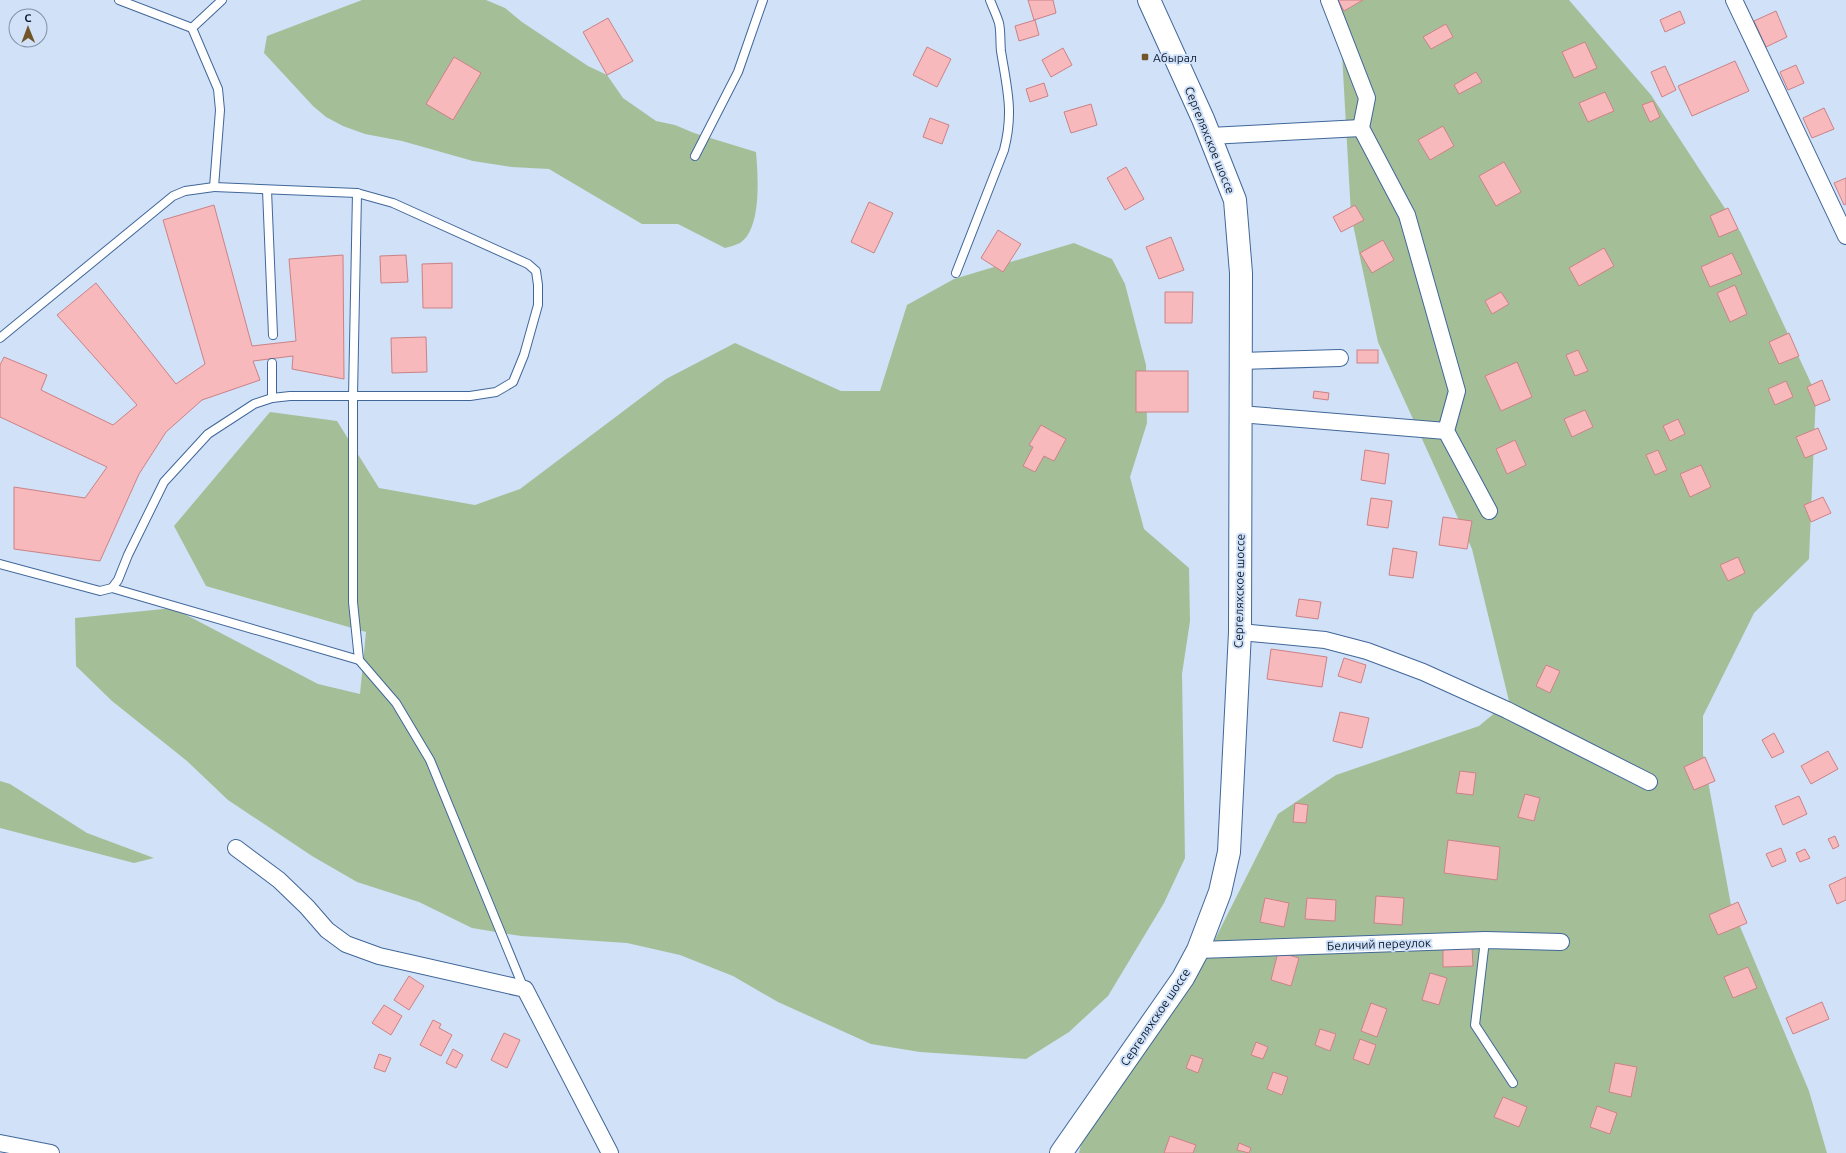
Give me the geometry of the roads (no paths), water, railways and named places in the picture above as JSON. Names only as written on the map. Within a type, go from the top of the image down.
[{"type":"main road","name":"Сергеляхское шоссе","points":[[1061,1153],[1183,978],[1198,950],[1220,892],[1229,852],[1240,632],[1241,273],[1235,200],[1210,136],[1149,0]]},
{"type":"street","points":[[1329,0],[1367,98],[1361,128],[1407,215],[1457,390],[1446,431],[1488,511]]},
{"type":"street","points":[[1734,0],[1846,236]]},
{"type":"street","points":[[1210,136],[1361,128]]},
{"type":"street","points":[[1241,361],[1340,358]]},
{"type":"street","points":[[1240,414],[1446,431]]},
{"type":"street","points":[[1240,632],[1325,640],[1367,651],[1423,672],[1507,710],[1648,782]]},
{"type":"street","points":[[236,848],[279,880],[307,907],[327,930],[346,944],[379,956],[524,989],[610,1153]]},
{"type":"street","name":"Беличий переулок","points":[[1198,950],[1485,940],[1561,942]]},
{"type":"street","points":[[0,1143],[51,1153]]},
{"type":"lane","points":[[119,0],[192,28],[218,89],[220,110],[214,186]]},
{"type":"lane","points":[[192,28],[222,0]]},
{"type":"lane","points":[[695,156],[738,72],[763,0]]},
{"type":"lane","points":[[956,273],[1004,150],[1009,132],[1010,110],[1008,85],[1001,50],[999,24],[990,0]]},
{"type":"lane","points":[[0,338],[173,196],[214,186],[357,194],[393,203],[528,264],[536,271],[538,305],[524,355],[512,382],[496,392],[470,396],[272,398],[254,404],[208,434],[164,482],[128,555],[118,580],[112,588]]},
{"type":"lane","points":[[267,190],[273,335]]},
{"type":"lane","points":[[357,194],[353,396],[353,602],[359,660]]},
{"type":"lane","points":[[272,362],[272,398]]},
{"type":"lane","points":[[0,564],[100,591],[112,588],[359,660],[396,702],[430,760],[524,989]]},
{"type":"lane","points":[[1485,940],[1475,1025],[1513,1083]]},
{"type":"place","name":"Абырал","points":[[1145,57]]}]
